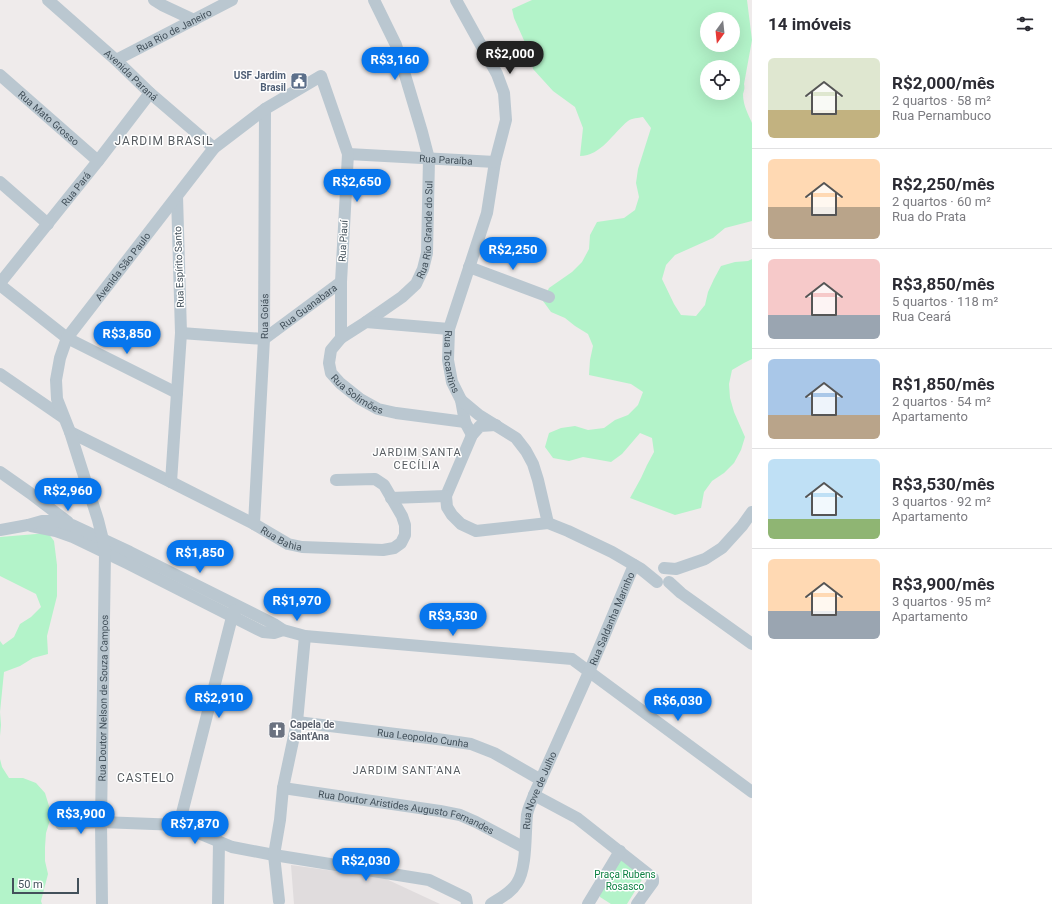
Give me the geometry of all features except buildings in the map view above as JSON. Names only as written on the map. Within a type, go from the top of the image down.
[{"type":"street","name":"Avenida Paraná","points":[[48,0],[116,60],[150,93],[214,148]]},
{"type":"street","points":[[154,0],[194,20]]},
{"type":"street","name":"Rua Rio de Janeiro","points":[[116,60],[232,0]]},
{"type":"street","name":"Rua Rio Grande do Sul","points":[[366,322],[402,297],[416,284],[423,270],[427,253],[428,158],[422,132],[396,45],[374,0]]},
{"type":"street","name":"Rua Tocantins","points":[[456,0],[497,74],[504,93],[506,120],[495,162],[487,213],[449,329],[448,360],[452,382],[461,400],[465,422],[472,436]]},
{"type":"street","name":"Rua Mato Grosso","points":[[0,75],[98,161]]},
{"type":"street","name":"Avenida São Paulo","points":[[104,540],[70,432],[57,400],[56,380],[60,358],[67,338],[214,148],[265,109],[321,76]]},
{"type":"street","name":"Rua Piauí","points":[[321,76],[348,154],[341,282],[341,338]]},
{"type":"street","name":"Rua Pará","points":[[0,284],[150,93]]},
{"type":"street","name":"Rua Goiás","points":[[254,524],[264,339],[265,109]]},
{"type":"street","name":"Rua Paraíba","points":[[348,154],[495,162]]},
{"type":"street","points":[[0,182],[48,224]]},
{"type":"street","name":"Rua Espírito Santo","points":[[171,482],[181,333],[177,196]]},
{"type":"street","points":[[469,267],[549,297]]},
{"type":"street","name":"Rua Guanabara","points":[[264,339],[341,282]]},
{"type":"street","points":[[0,284],[67,338],[177,393]]},
{"type":"street","points":[[366,322],[449,329]]},
{"type":"street","name":"Rua Solimões","points":[[366,322],[341,338],[331,350],[329,363],[331,373],[340,383],[360,399],[378,408],[396,413],[465,422]]},
{"type":"street","points":[[181,333],[264,339]]},
{"type":"street","points":[[0,374],[64,418]]},
{"type":"street","name":"Rua Tocantins","points":[[461,400],[479,415],[516,438],[526,451],[533,464],[538,480],[548,523]]},
{"type":"street","points":[[496,425],[480,426],[472,436],[446,496],[447,507],[452,515],[461,524],[476,531],[548,523],[612,552],[637,567],[656,582],[663,585],[668,573]]},
{"type":"street","name":"Rua Bahia","points":[[70,432],[254,524],[288,544],[302,548],[383,550],[394,548],[401,543],[405,535],[405,525],[402,516],[384,485],[375,479],[336,480]]},
{"type":"street","points":[[0,472],[30,493],[70,530],[73,537],[105,553],[235,611]]},
{"type":"street","points":[[391,498],[446,496]]},
{"type":"street","points":[[637,567],[668,573],[705,560],[747,530],[752,512]]},
{"type":"street","points":[[2,528],[55,520],[70,530],[104,540],[235,611],[263,632],[274,634],[283,630],[305,636],[572,660],[752,792]]},
{"type":"street","name":"Rua Doutor Nelson de Souza Campos","points":[[102,904],[101,822],[104,540]]},
{"type":"street","name":"Rua Saldanha Marinho","points":[[589,672],[637,567]]},
{"type":"street","points":[[668,573],[681,593],[752,644]]},
{"type":"street","points":[[179,826],[235,611]]},
{"type":"street","points":[[279,902],[274,855],[280,820],[283,788],[297,722],[305,636]]},
{"type":"street","name":"Rua Nove de Julho","points":[[490,904],[509,893],[518,882],[523,868],[527,814],[589,672]]},
{"type":"street","name":"Rua Leopoldo Cunha","points":[[297,722],[471,744],[494,754],[541,780]]},
{"type":"street","name":"Rua Doutor Aristides Augusto Fernandes","points":[[283,788],[460,815],[525,848]]},
{"type":"street","points":[[534,795],[578,818],[653,878],[653,882],[637,904]]},
{"type":"street","points":[[61,824],[101,822],[179,826],[232,847],[429,880],[466,898],[467,904]]},
{"type":"street","points":[[218,904],[219,842]]},
{"type":"street","points":[[592,903],[620,851]]},
{"type":"shaded area","points":[[291,865],[384,878],[440,904],[294,904]]},
{"type":"green space","points":[[532,0],[747,0],[752,40],[743,98],[747,113],[752,123],[752,221],[725,228],[713,238],[675,255],[666,265],[662,279],[681,315],[696,316],[705,305],[708,292],[721,266],[752,259],[752,359],[732,370],[729,384],[730,398],[734,412],[745,437],[741,450],[734,463],[724,473],[712,481],[704,492],[701,508],[675,515],[630,498],[654,452],[652,438],[640,433],[622,454],[611,462],[583,457],[569,461],[553,458],[545,447],[549,433],[561,428],[575,426],[588,430],[604,428],[615,420],[628,415],[638,405],[643,392],[631,384],[589,375],[593,346],[588,334],[565,318],[551,312],[543,301],[549,288],[572,272],[582,262],[589,249],[590,235],[597,222],[624,218],[635,210],[639,197],[636,183],[638,169],[651,128],[643,117],[631,119],[600,148],[587,155],[580,156],[583,128],[575,107],[553,91],[533,69],[531,56],[514,18],[512,9]]},
{"type":"green space","points":[[48,533],[54,541],[57,565],[57,596],[47,636],[48,654],[33,658],[20,666],[4,672],[0,712],[0,641],[3,645],[14,637],[20,624],[31,617],[41,607],[36,594],[0,576],[0,537]]},
{"type":"green space","points":[[0,712],[1,725],[0,736]]},
{"type":"green space","points":[[0,759],[2,767],[9,778],[23,778],[36,783],[45,793],[49,806],[50,820],[46,833],[45,847],[45,861],[48,874],[41,901],[42,904],[0,904]]},
{"type":"green space","name":"Praça Rubens Rosasco","points":[[622,859],[643,878],[627,904],[611,904],[600,897],[600,894],[619,860]]},
{"type":"place","name":"USF Jardim Brasil","points":[[299,81]]},
{"type":"place","name":"Capela de Sant'Ana","points":[[277,730]]},
{"type":"district","name":"JARDIM BRASIL","points":[[164,141]]},
{"type":"district","name":"JARDIM SANTA CECÍLIA","points":[[417,458]]},
{"type":"district","name":"JARDIM SANT'ANA","points":[[407,770]]},
{"type":"district","name":"CASTELO","points":[[146,778]]}]
